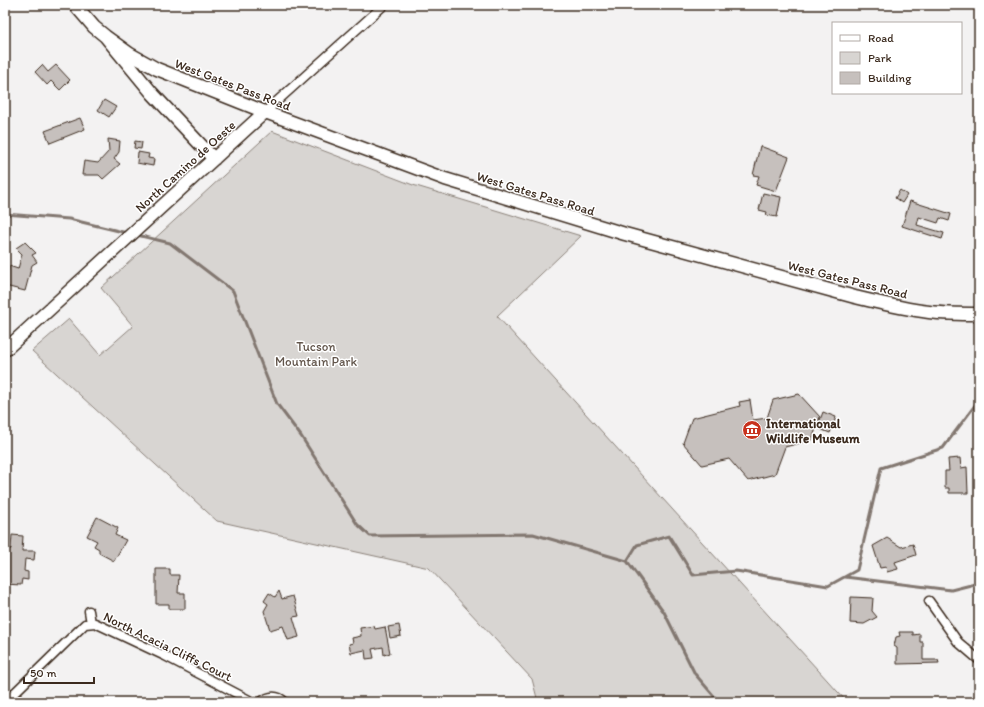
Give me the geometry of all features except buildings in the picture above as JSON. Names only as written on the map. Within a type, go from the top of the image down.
[{"type":"main road","points":[[75,5],[94,27],[105,36],[143,83],[214,159]]},
{"type":"main road","name":"West Gates Pass Road","points":[[105,36],[130,54],[157,69],[265,112],[445,179],[625,234],[816,287],[892,306],[942,314],[979,314]]},
{"type":"main road","name":"North Camino de Oeste","points":[[5,350],[265,112]]},
{"type":"street","name":"North Camino de Oeste","points":[[265,112],[384,5]]},
{"type":"street","points":[[929,601],[958,642],[979,660]]},
{"type":"street","points":[[89,611],[91,623]]},
{"type":"street","name":"North Acacia Cliffs Court","points":[[5,702],[77,631],[85,624],[91,623],[106,627],[166,656],[253,702]]},
{"type":"street","points":[[262,702],[266,698],[275,696],[285,702]]},
{"type":"green space","name":"Tucson Mountain Park","points":[[272,131],[413,185],[581,236],[497,316],[847,702],[538,702],[532,679],[429,568],[217,521],[32,351],[69,319],[100,355],[133,326],[101,288]]},
{"type":"waterway","points":[[5,214],[69,219],[127,233]]},
{"type":"waterway","points":[[137,235],[170,243],[233,291],[277,404],[301,436],[357,524],[370,536],[533,534],[627,561],[664,612],[695,674],[719,702]]},
{"type":"waterway","points":[[627,561],[637,545],[669,536],[693,575],[736,571],[828,586],[857,570],[881,468],[943,448],[979,400]]},
{"type":"waterway","points":[[845,577],[951,590],[979,583]]},
{"type":"place","name":"International Wildlife Museum","points":[[752,430]]}]
